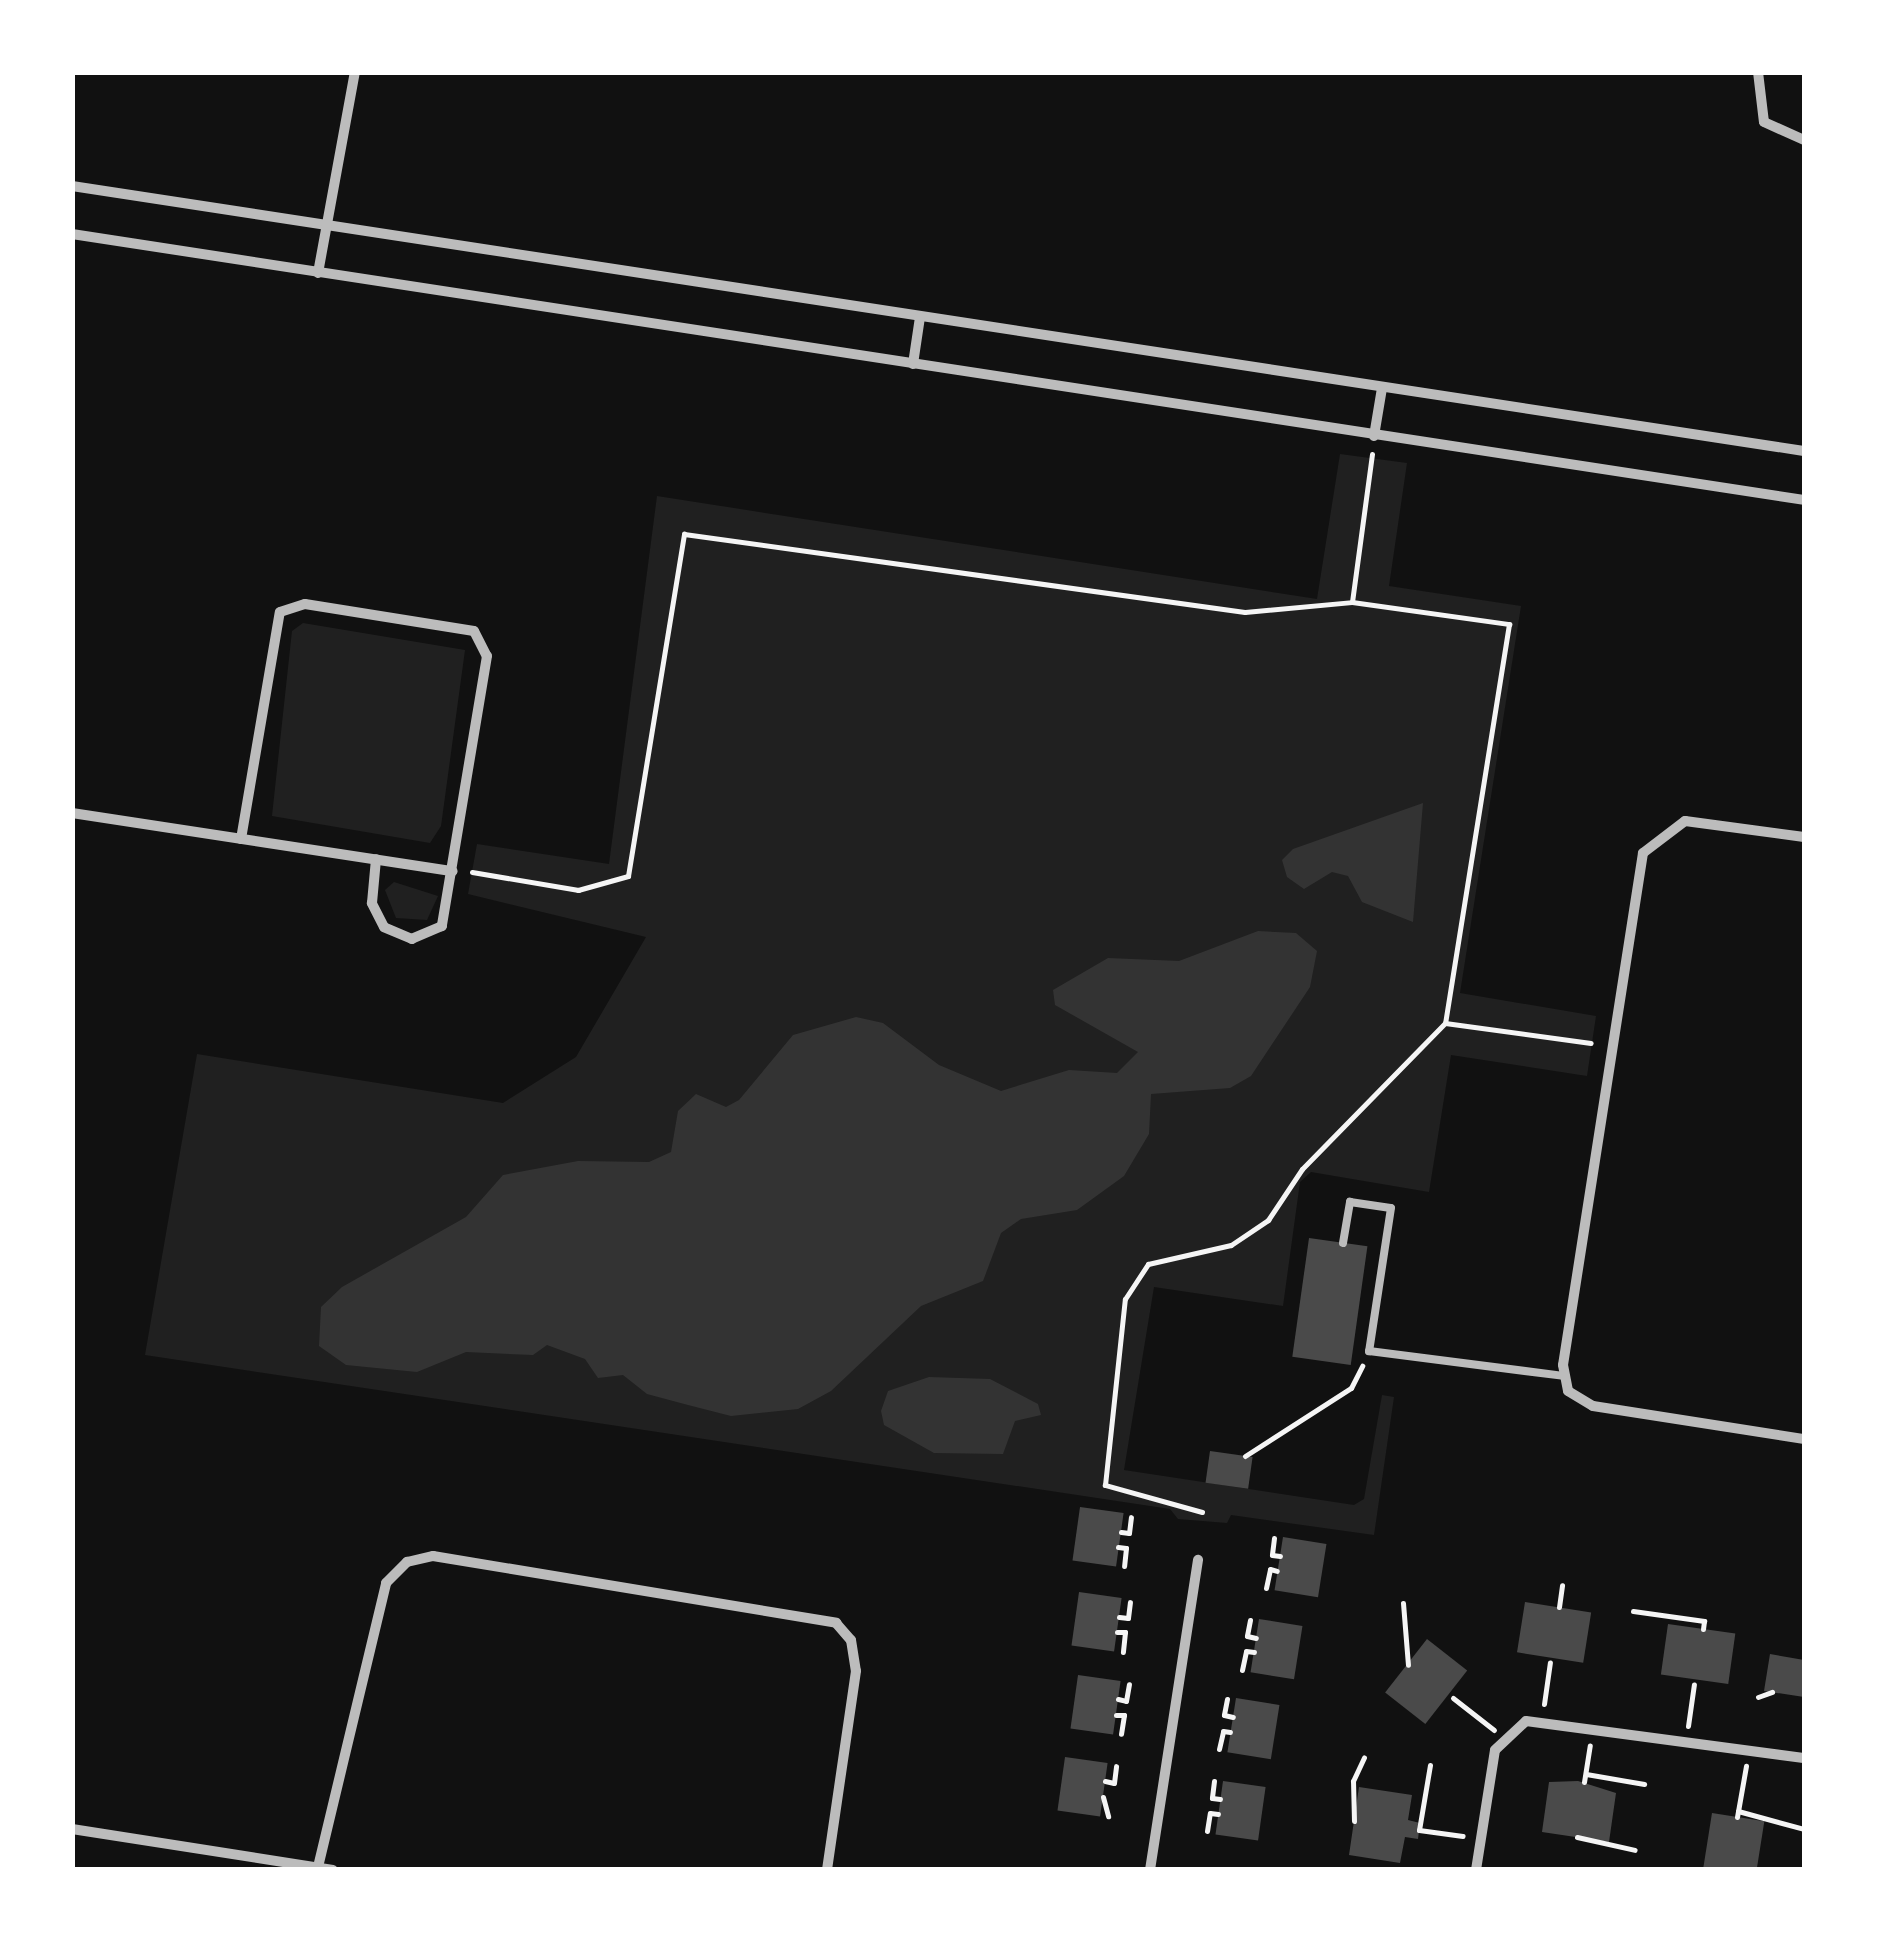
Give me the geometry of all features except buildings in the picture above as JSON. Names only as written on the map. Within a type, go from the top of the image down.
[{"type":"street","points":[[318,273],[355,72]]},
{"type":"street","points":[[1758,72],[1764,122],[1804,140]]},
{"type":"street","points":[[72,186],[1804,451]]},
{"type":"street","points":[[72,234],[1804,500]]},
{"type":"street","points":[[912,364],[920,317]]},
{"type":"street","points":[[1374,436],[1382,388]]},
{"type":"street","points":[[241,839],[280,612],[306,604],[466,628],[487,656],[448,916],[412,939],[376,916],[376,859]]},
{"type":"street","points":[[72,813],[452,871]]},
{"type":"street","points":[[1804,838],[1685,821],[1644,853],[1563,1376],[1568,1391],[1607,1409],[1804,1439]]},
{"type":"street","points":[[318,1867],[386,1582],[407,1562],[434,1556],[836,1623],[851,1640],[856,1671],[826,1870]]},
{"type":"street","points":[[1150,1870],[1198,1560]]},
{"type":"street","points":[[1476,1870],[1504,1738],[1542,1718],[1804,1758]]},
{"type":"street","points":[[72,1828],[332,1870]]},
{"type":"lane","points":[[1343,1243],[1350,1202],[1391,1208],[1369,1350],[1563,1376]]},
{"type":"path","points":[[1352,602],[1372,454]]},
{"type":"path","points":[[472,872],[578,890],[628,876],[684,534],[1246,612],[1352,602],[1508,624],[1445,1023],[1302,1169],[1268,1220],[1231,1245],[1148,1264],[1125,1299],[1104,1485],[1202,1512]]},
{"type":"path","points":[[1445,1023],[1591,1044]]},
{"type":"path","points":[[1245,1456],[1351,1388],[1369,1350]]},
{"type":"path","points":[[1121,1532],[1129,1533],[1131,1516]]},
{"type":"path","points":[[1274,1538],[1272,1554],[1280,1556]]},
{"type":"path","points":[[1118,1547],[1126,1548],[1124,1566]]},
{"type":"path","points":[[1266,1588],[1270,1569],[1278,1570]]},
{"type":"path","points":[[1559,1607],[1562,1585]]},
{"type":"path","points":[[1120,1617],[1128,1618],[1130,1602]]},
{"type":"path","points":[[1403,1603],[1408,1664]]},
{"type":"path","points":[[1634,1611],[1704,1622],[1703,1629]]},
{"type":"path","points":[[1250,1620],[1248,1636],[1256,1638]]},
{"type":"path","points":[[1117,1632],[1125,1632],[1123,1652]]},
{"type":"path","points":[[1242,1670],[1246,1651],[1254,1652]]},
{"type":"path","points":[[1542,1718],[1550,1662]]},
{"type":"path","points":[[1118,1700],[1126,1701],[1129,1684]]},
{"type":"path","points":[[1686,1739],[1694,1684]]},
{"type":"path","points":[[1758,1697],[1772,1692]]},
{"type":"path","points":[[1453,1698],[1504,1738]]},
{"type":"path","points":[[1227,1700],[1224,1716],[1232,1717]]},
{"type":"path","points":[[1116,1714],[1124,1716],[1121,1734]]},
{"type":"path","points":[[1593,1724],[1585,1778],[1644,1784]]},
{"type":"path","points":[[1219,1750],[1222,1730],[1230,1732]]},
{"type":"path","points":[[1749,1750],[1737,1814],[1804,1829]]},
{"type":"path","points":[[1354,1821],[1353,1782],[1364,1757]]},
{"type":"path","points":[[1430,1765],[1419,1830],[1480,1838]]},
{"type":"path","points":[[1105,1782],[1114,1783],[1116,1766]]},
{"type":"path","points":[[1214,1782],[1212,1798],[1220,1799]]},
{"type":"path","points":[[1103,1796],[1108,1816]]},
{"type":"path","points":[[1207,1832],[1210,1813],[1218,1814]]},
{"type":"path","points":[[1577,1838],[1635,1850]]},
{"type":"shaded area","points":[[1340,454],[1407,463],[1389,586],[1521,606],[1460,993],[1596,1016],[1587,1076],[1451,1055],[1429,1192],[1311,1172],[1300,1182],[1283,1306],[1154,1287],[1124,1470],[1354,1505],[1364,1499],[1382,1395],[1394,1397],[1374,1535],[1231,1515],[1227,1523],[1178,1519],[1170,1509],[145,1355],[197,1054],[503,1103],[576,1057],[646,937],[468,894],[477,844],[609,864],[657,496],[1317,599]]},
{"type":"shaded area","points":[[303,623],[465,650],[441,826],[430,843],[272,816],[292,631]]},
{"type":"shaded area","points":[[1423,803],[1413,922],[1362,902],[1348,876],[1332,872],[1304,889],[1287,877],[1282,860],[1293,849]]},
{"type":"shaded area","points":[[394,882],[438,896],[427,920],[396,918],[385,890]]},
{"type":"shaded area","points":[[1258,931],[1296,933],[1317,951],[1310,987],[1251,1076],[1230,1088],[1151,1094],[1149,1134],[1124,1176],[1077,1210],[1021,1219],[1001,1233],[983,1281],[921,1306],[831,1391],[798,1409],[731,1416],[647,1394],[623,1375],[598,1378],[585,1359],[547,1345],[533,1355],[466,1352],[417,1372],[346,1365],[319,1346],[321,1307],[342,1287],[466,1217],[503,1175],[578,1161],[649,1162],[671,1152],[678,1111],[696,1094],[726,1107],[739,1100],[793,1035],[856,1017],[883,1023],[939,1065],[1001,1091],[1069,1070],[1117,1073],[1138,1052],[1055,1005],[1053,990],[1108,958],[1179,961]]},
{"type":"shaded area","points":[[929,1377],[990,1379],[1038,1404],[1041,1415],[1015,1421],[1003,1454],[934,1453],[884,1425],[881,1411],[888,1391]]}]
